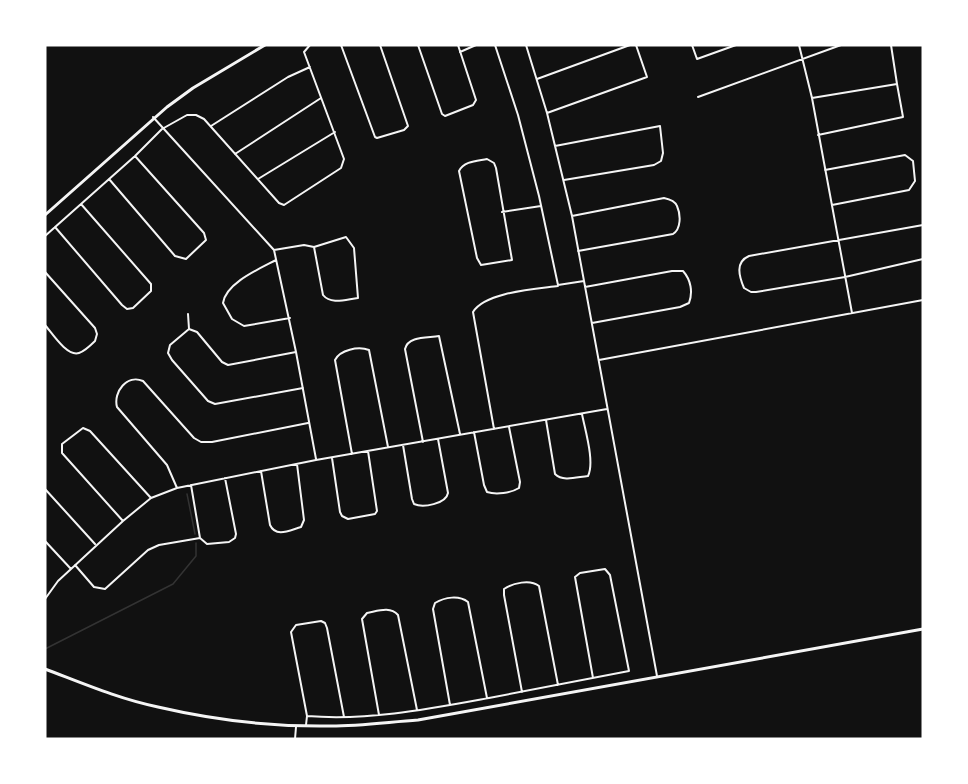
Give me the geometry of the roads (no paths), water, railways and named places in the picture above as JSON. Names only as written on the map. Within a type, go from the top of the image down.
[{"type":"street","points":[[45,215],[153,117],[193,88],[265,45]]},
{"type":"street","points":[[45,236],[162,129],[191,114],[200,116],[211,126],[279,203],[284,205],[341,168],[344,159],[304,52],[310,45]]},
{"type":"street","points":[[341,45],[377,138],[404,130],[408,126],[380,45]]},
{"type":"street","points":[[418,45],[442,114],[446,116],[473,105],[476,101],[458,45]]},
{"type":"street","points":[[460,52],[476,45]]},
{"type":"street","points":[[495,45],[518,115],[558,285]]},
{"type":"street","points":[[526,45],[547,113],[572,216],[657,677]]},
{"type":"street","points":[[537,79],[630,45]]},
{"type":"street","points":[[547,113],[647,77],[636,45]]},
{"type":"street","points":[[692,45],[697,59],[736,45]]},
{"type":"street","points":[[799,45],[812,98],[852,314]]},
{"type":"street","points":[[698,98],[841,45]]},
{"type":"street","points":[[818,135],[903,117],[891,45]]},
{"type":"street","points":[[211,126],[288,77],[310,67]]},
{"type":"street","points":[[812,98],[897,84]]},
{"type":"street","points":[[235,154],[321,97]]},
{"type":"street","points":[[153,117],[274,250],[290,318],[316,460]]},
{"type":"street","points":[[555,146],[660,126],[663,153],[661,160],[654,165],[563,180]]},
{"type":"street","points":[[258,179],[335,132]]},
{"type":"street","points":[[825,170],[905,155],[913,161],[915,181],[909,189],[831,205]]},
{"type":"street","points":[[109,179],[175,256],[186,259],[204,244],[207,240],[204,233],[135,156]]},
{"type":"street","points":[[487,159],[494,164],[502,212],[512,260],[481,265],[477,258],[460,176],[462,167],[487,159]]},
{"type":"street","points":[[572,216],[664,198],[672,200],[677,206],[680,226],[673,234],[578,251]]},
{"type":"street","points":[[55,227],[122,305],[127,309],[132,308],[151,291],[151,284],[81,204]]},
{"type":"street","points":[[502,212],[541,206]]},
{"type":"street","points":[[923,225],[749,256],[741,261],[739,268],[744,288],[751,292],[845,277],[923,259]]},
{"type":"street","points":[[274,250],[314,247],[346,237],[354,248],[358,298],[332,301],[326,299],[323,295],[314,247]]},
{"type":"street","points":[[276,260],[240,280],[225,296],[223,303],[232,319],[244,326],[290,318]]},
{"type":"street","points":[[585,287],[672,271],[683,271],[689,277],[692,296],[689,303],[680,307],[592,323]]},
{"type":"street","points":[[45,272],[97,334],[95,341],[81,353],[75,354],[69,351],[45,325]]},
{"type":"street","points":[[494,429],[473,312],[476,306],[496,296],[584,281]]},
{"type":"street","points":[[599,360],[923,300]]},
{"type":"street","points":[[188,314],[189,329]]},
{"type":"street","points":[[189,329],[194,330],[222,362],[228,365],[296,352]]},
{"type":"street","points":[[189,329],[170,345],[169,357],[211,403],[222,404],[303,388]]},
{"type":"street","points":[[423,442],[405,349],[411,340],[439,336],[460,435]]},
{"type":"street","points":[[352,454],[335,360],[336,356],[342,352],[364,348],[369,350],[388,448]]},
{"type":"street","points":[[177,488],[166,465],[117,407],[118,391],[129,381],[134,379],[143,381],[194,438],[201,442],[212,442],[309,423]]},
{"type":"street","points":[[45,599],[58,581],[123,521],[152,498],[177,488],[316,460],[608,409]]},
{"type":"street","points":[[546,420],[557,477],[562,479],[588,476],[591,461],[582,414]]},
{"type":"street","points":[[474,432],[484,485],[488,492],[494,494],[519,488],[520,482],[509,426]]},
{"type":"street","points":[[123,521],[60,450],[62,444],[73,434],[83,428],[90,431],[152,498]]},
{"type":"street","points":[[403,445],[414,504],[418,506],[443,502],[447,498],[438,439]]},
{"type":"street","points":[[332,458],[342,516],[348,519],[375,514],[377,511],[368,451]]},
{"type":"street","points":[[261,471],[270,525],[272,531],[277,533],[301,527],[304,520],[297,464]]},
{"type":"street","points":[[191,485],[200,538],[203,542],[211,544],[229,542],[235,538],[225,478]]},
{"type":"street","points":[[45,489],[96,545]]},
{"type":"street","points":[[75,565],[94,587],[105,589],[148,550],[159,545],[200,538]]},
{"type":"street","points":[[45,541],[71,569]]},
{"type":"street","points":[[307,716],[344,717],[417,710],[522,692],[629,671],[610,575],[605,569],[580,573],[575,577],[593,678]]},
{"type":"street","points":[[522,692],[504,595],[504,589],[509,586],[531,582],[539,586],[558,685]]},
{"type":"street","points":[[450,705],[433,609],[435,603],[440,600],[459,597],[468,602],[487,698]]},
{"type":"street","points":[[379,715],[362,619],[367,613],[386,609],[393,610],[398,615],[417,710]]},
{"type":"street","points":[[306,726],[307,716],[291,632],[296,625],[321,621],[325,623],[344,717]]},
{"type":"street","points":[[45,669],[98,689],[158,707],[243,721],[296,726],[357,725],[418,720],[923,628]]},
{"type":"street","points":[[295,739],[296,726]]},
{"type":"waterway","points":[[187,494],[195,534]]},
{"type":"waterway","points":[[45,649],[173,584],[196,556],[196,543]]}]
